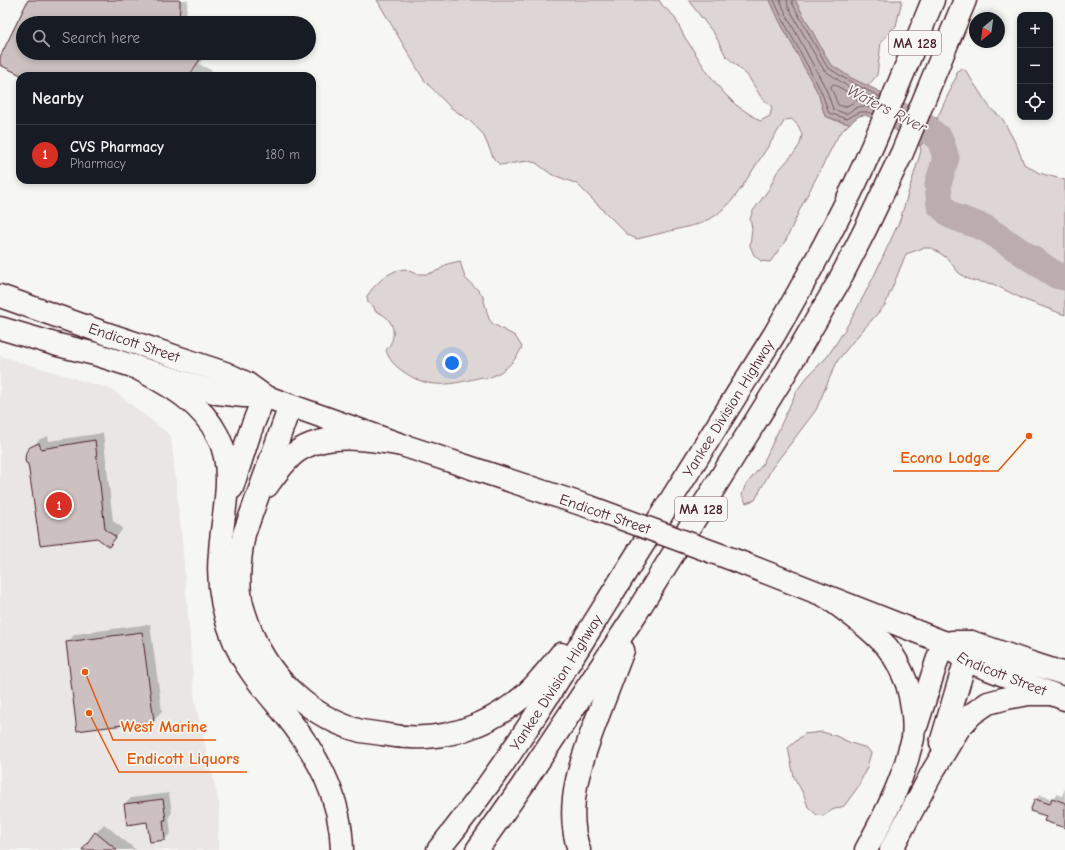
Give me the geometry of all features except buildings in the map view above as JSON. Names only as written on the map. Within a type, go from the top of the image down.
[{"type":"main road","name":"Yankee Division Highway","points":[[438,850],[462,822],[542,706],[774,335],[832,231],[874,141],[933,0]]},
{"type":"main road","name":"Yankee Division Highway","points":[[477,850],[522,786],[637,612],[808,336],[865,230],[902,153],[965,0]]},
{"type":"main road","name":"Endicott Street","points":[[0,296],[106,334],[225,372],[246,383],[264,396],[290,406],[402,445],[590,507],[737,561],[968,651],[1031,663],[1065,674]]},
{"type":"main road","name":"Endicott Street","points":[[0,328],[95,354],[217,393],[244,396],[264,396]]},
{"type":"main road","points":[[133,366],[173,388],[193,403],[207,418],[218,437],[225,456],[227,477],[219,576],[221,597],[233,639],[243,658],[262,687],[309,746],[321,769],[331,790],[337,809],[342,838],[342,850]]},
{"type":"main road","points":[[225,509],[250,432],[264,396]]},
{"type":"main road","points":[[290,406],[244,534],[240,553],[239,579],[241,601],[247,621],[264,658],[277,676],[293,693],[316,711],[339,723],[361,731],[398,737],[421,738],[452,733],[474,726],[508,709],[533,688],[608,600]]},
{"type":"main road","points":[[250,517],[267,487],[281,467],[294,454],[306,447],[322,441],[358,438],[402,445]]},
{"type":"main road","points":[[824,595],[870,631],[887,647],[897,661],[905,678],[914,713],[912,738]]},
{"type":"main road","points":[[579,850],[576,841],[573,814],[574,793],[579,769],[586,746],[637,612]]},
{"type":"main road","points":[[866,850],[894,794],[905,767],[912,738],[943,642]]},
{"type":"main road","points":[[933,771],[968,651]]},
{"type":"main road","name":"Endicott Street","points":[[968,651],[1014,679],[1058,697]]},
{"type":"main road","points":[[891,850],[933,771],[959,728],[972,714],[990,703],[1007,698],[1029,694],[1058,697]]},
{"type":"shaded area","points":[[377,0],[659,0],[662,5],[674,16],[684,36],[708,73],[723,92],[736,105],[760,121],[770,116],[772,107],[761,97],[748,76],[726,56],[715,35],[688,0],[770,0],[818,93],[825,116],[849,124],[839,134],[801,207],[786,240],[770,262],[761,261],[754,255],[750,246],[752,228],[750,219],[753,211],[769,189],[777,172],[795,152],[800,144],[802,135],[799,127],[792,119],[785,120],[740,190],[729,204],[715,216],[699,224],[637,239],[628,235],[577,184],[551,174],[536,163],[528,161],[500,165],[494,159],[483,134],[470,121],[450,107],[424,80]]},
{"type":"shaded area","points":[[795,0],[902,0],[896,26],[881,42],[877,75],[868,86],[851,78],[830,64]]},
{"type":"shaded area","points":[[961,68],[966,71],[992,110],[1002,118],[1017,146],[1024,164],[1039,173],[1065,180],[1065,315],[1025,300],[993,284],[966,278],[958,272],[947,258],[932,248],[923,248],[906,254],[885,305],[838,360],[816,410],[772,468],[755,500],[746,503],[742,495],[745,486],[762,465],[797,390],[808,376],[827,357],[852,318],[873,278],[900,220],[921,151],[920,146],[934,125],[956,78],[957,72]]},
{"type":"shaded area","points":[[460,261],[465,278],[482,294],[489,319],[493,324],[515,336],[522,347],[516,358],[507,368],[496,375],[484,379],[482,377],[451,384],[432,384],[423,382],[404,372],[395,365],[387,354],[386,350],[390,345],[393,333],[390,322],[387,318],[375,311],[374,307],[368,303],[367,296],[384,277],[395,271],[405,269],[416,274],[428,274],[439,270],[447,264]]},
{"type":"shaded area","points":[[0,356],[113,390],[171,436],[182,542],[195,703],[219,803],[218,850],[0,850]]},
{"type":"shaded area","points":[[822,732],[867,748],[871,753],[867,767],[858,787],[844,806],[832,810],[823,816],[817,815],[808,807],[804,795],[794,777],[788,748],[804,734]]},
{"type":"water","points":[[770,0],[795,0],[830,64],[851,78],[938,119],[928,138],[920,146],[886,124],[865,115],[859,116],[849,124],[825,116],[818,93]]},
{"type":"waterway","name":"Waters River","points":[[899,115],[925,127],[940,139],[946,158],[938,184],[940,205],[952,216],[985,228],[1056,275],[1065,277]]},
{"type":"place","name":"Econo Lodge","points":[[1029,436]]},
{"type":"place","name":"CVS Pharmacy","points":[[59,505]]},
{"type":"place","name":"West Marine","points":[[85,672]]},
{"type":"place","name":"Endicott Liquors","points":[[89,713]]}]
